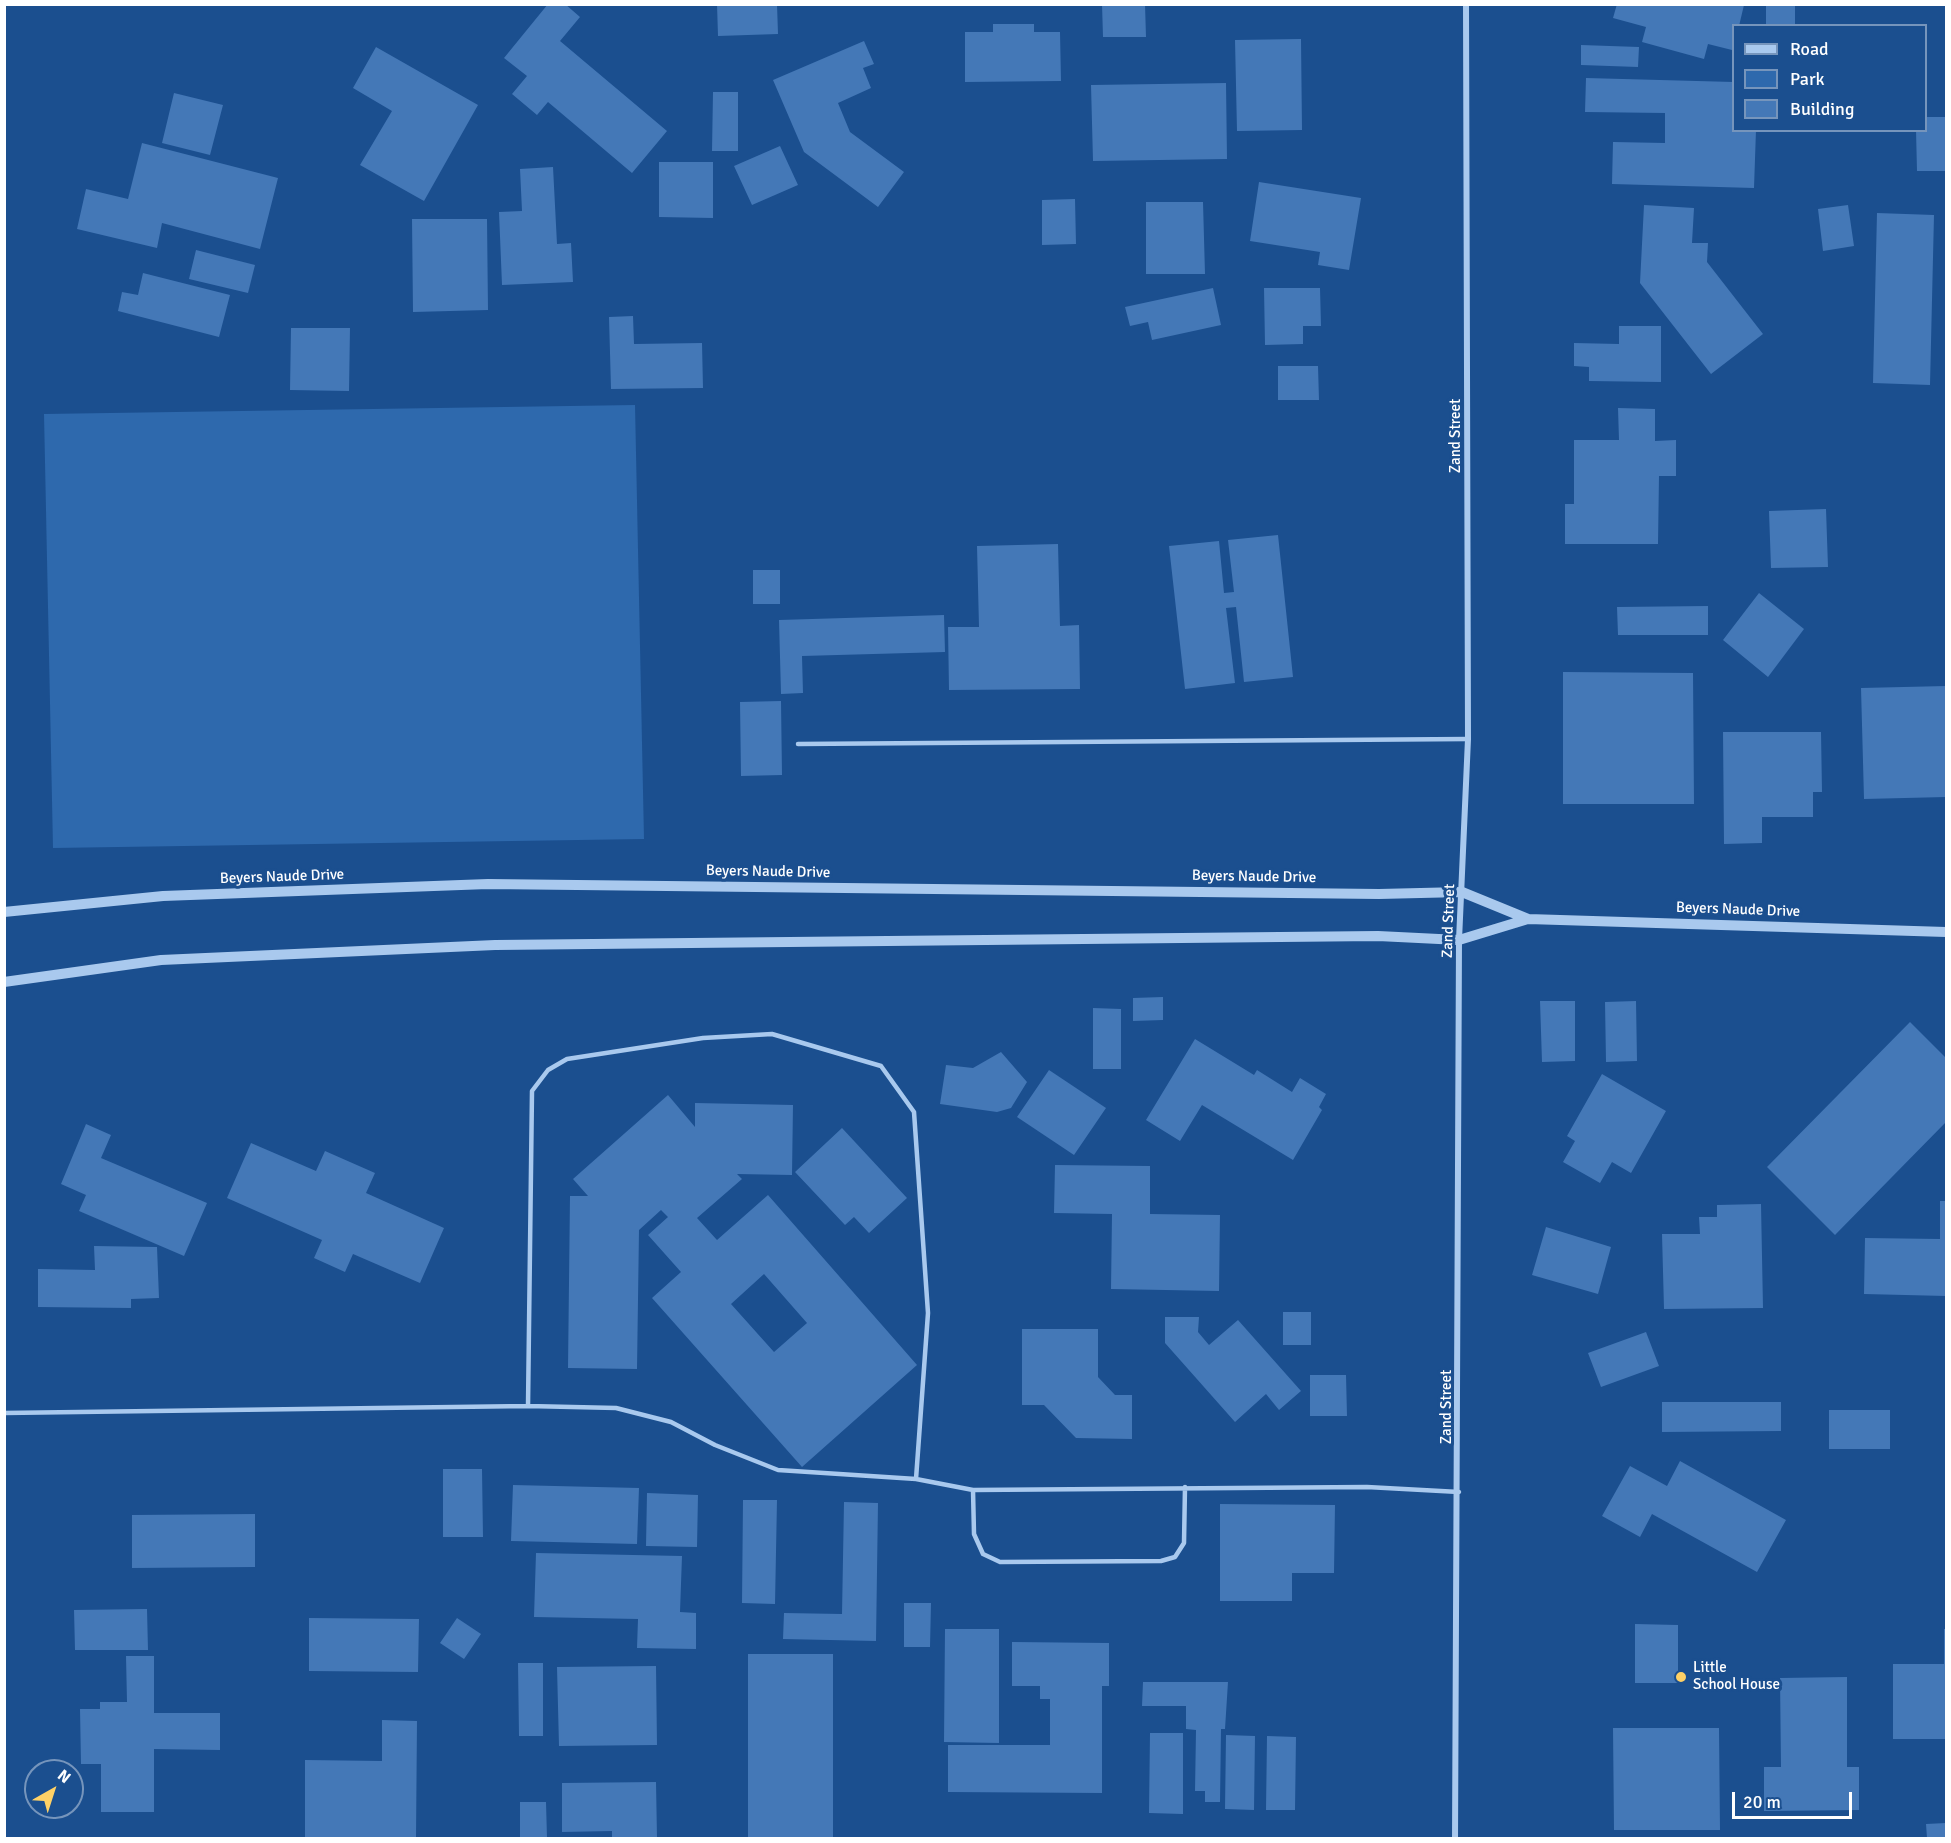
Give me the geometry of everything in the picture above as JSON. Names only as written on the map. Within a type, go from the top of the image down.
[{"type":"street","name":"Zand Street","points":[[1455,1839],[1459,940],[1468,739],[1466,4]]},
{"type":"street","name":"Beyers Naude Drive","points":[[4,912],[163,896],[488,884],[1379,894],[1462,892],[1528,919]]},
{"type":"street","name":"Beyers Naude Drive","points":[[4,982],[160,960],[495,945],[1378,936],[1459,940],[1528,919],[1947,932]]},
{"type":"lane","points":[[798,744],[1468,739]]},
{"type":"lane","points":[[528,1406],[532,1091],[548,1070],[567,1059],[703,1038],[772,1034],[881,1066],[914,1112],[928,1313],[916,1479]]},
{"type":"lane","points":[[4,1413],[528,1406],[616,1408],[671,1422],[715,1445],[778,1470],[916,1479],[973,1490],[1366,1487],[1458,1492]]},
{"type":"lane","points":[[973,1490],[974,1534],[983,1554],[1000,1562],[1161,1561],[1175,1557],[1184,1543],[1185,1487]]},
{"type":"green space","points":[[635,405],[644,839],[53,848],[44,414]]},
{"type":"building","points":[[548,4],[565,4],[580,17],[560,41],[667,131],[632,173],[548,102],[537,115],[512,94],[527,76],[504,58]]},
{"type":"building","points":[[717,4],[777,4],[778,34],[718,36]]},
{"type":"building","points":[[1102,4],[1145,4],[1146,37],[1103,37]]},
{"type":"building","points":[[1617,4],[1744,5],[1739,24],[1732,24],[1732,50],[1708,44],[1704,59],[1642,42],[1646,27],[1613,18]]},
{"type":"building","points":[[1766,4],[1795,4],[1795,24],[1766,24]]},
{"type":"building","points":[[993,24],[1034,24],[1034,32],[1060,32],[1061,81],[965,82],[965,32],[993,32]]},
{"type":"building","points":[[1301,39],[1302,130],[1237,131],[1235,40]]},
{"type":"building","points":[[864,41],[874,64],[863,68],[871,88],[838,103],[850,132],[904,172],[878,207],[804,152],[773,80]]},
{"type":"building","points":[[1581,45],[1639,47],[1638,67],[1581,65]]},
{"type":"building","points":[[376,47],[478,105],[424,201],[360,165],[392,111],[353,88]]},
{"type":"building","points":[[1586,78],[1732,82],[1732,132],[1756,132],[1754,188],[1612,184],[1613,142],[1665,143],[1665,113],[1585,112]]},
{"type":"building","points":[[1226,83],[1227,159],[1093,161],[1091,85]]},
{"type":"building","points":[[713,92],[738,92],[738,151],[712,151]]},
{"type":"building","points":[[174,93],[223,105],[210,155],[162,143]]},
{"type":"building","points":[[1927,117],[1946,117],[1946,171],[1917,171],[1916,132],[1927,132]]},
{"type":"building","points":[[142,143],[278,178],[260,249],[162,223],[157,248],[77,229],[86,189],[128,199]]},
{"type":"building","points":[[780,146],[798,185],[752,205],[734,166]]},
{"type":"building","points":[[659,162],[713,162],[713,218],[659,217]]},
{"type":"building","points":[[553,167],[557,244],[571,243],[573,282],[502,285],[499,212],[522,211],[520,169]]},
{"type":"building","points":[[1259,182],[1361,198],[1349,270],[1318,265],[1320,252],[1250,241]]},
{"type":"building","points":[[1075,199],[1076,244],[1042,245],[1042,200]]},
{"type":"building","points":[[1146,202],[1203,202],[1205,274],[1146,274]]},
{"type":"building","points":[[1644,205],[1694,208],[1692,243],[1708,243],[1707,262],[1763,334],[1711,374],[1640,283]]},
{"type":"building","points":[[1848,205],[1854,246],[1823,251],[1818,209]]},
{"type":"building","points":[[1877,213],[1934,215],[1930,385],[1873,383]]},
{"type":"building","points":[[412,219],[487,219],[488,310],[413,312]]},
{"type":"building","points":[[196,250],[255,265],[248,293],[189,279]]},
{"type":"building","points":[[143,273],[230,295],[219,337],[118,311],[122,292],[138,295]]},
{"type":"building","points":[[1213,288],[1221,325],[1152,340],[1148,322],[1130,326],[1125,307]]},
{"type":"building","points":[[1264,288],[1320,288],[1321,326],[1303,326],[1303,344],[1265,345]]},
{"type":"building","points":[[633,316],[634,344],[702,343],[703,388],[611,389],[609,317]]},
{"type":"building","points":[[1619,326],[1661,326],[1661,382],[1589,381],[1589,367],[1574,366],[1574,343],[1619,344]]},
{"type":"building","points":[[291,328],[350,328],[349,391],[290,390]]},
{"type":"building","points":[[1278,366],[1318,366],[1319,400],[1278,400]]},
{"type":"building","points":[[1618,408],[1655,409],[1655,441],[1676,440],[1676,476],[1659,476],[1658,544],[1565,544],[1565,504],[1574,504],[1574,440],[1619,440]]},
{"type":"building","points":[[1826,509],[1828,567],[1771,568],[1769,511]]},
{"type":"building","points":[[1278,535],[1293,677],[1244,682],[1236,607],[1226,608],[1235,683],[1185,689],[1169,546],[1219,541],[1224,593],[1234,592],[1228,540]]},
{"type":"building","points":[[1058,544],[1060,626],[1079,625],[1080,689],[949,690],[948,627],[979,627],[977,546]]},
{"type":"building","points":[[753,570],[780,570],[780,604],[753,604]]},
{"type":"building","points":[[1759,593],[1804,629],[1768,677],[1723,640]]},
{"type":"building","points":[[1708,606],[1708,635],[1618,635],[1617,607]]},
{"type":"building","points":[[944,615],[945,652],[802,656],[803,693],[781,694],[779,620]]},
{"type":"building","points":[[1563,672],[1693,673],[1694,804],[1563,804]]},
{"type":"building","points":[[1946,686],[1946,797],[1864,799],[1861,688]]},
{"type":"building","points":[[781,701],[782,775],[741,776],[740,702]]},
{"type":"building","points":[[1723,732],[1821,732],[1822,792],[1813,792],[1813,817],[1762,817],[1762,843],[1724,844]]},
{"type":"building","points":[[1163,997],[1163,1020],[1133,1021],[1133,998]]},
{"type":"building","points":[[1540,1001],[1575,1001],[1575,1061],[1542,1062]]},
{"type":"building","points":[[1636,1001],[1637,1061],[1606,1062],[1605,1002]]},
{"type":"building","points":[[1093,1008],[1121,1009],[1121,1069],[1093,1069]]},
{"type":"building","points":[[1910,1022],[1946,1058],[1946,1122],[1835,1235],[1767,1167]]},
{"type":"building","points":[[1195,1039],[1254,1075],[1257,1070],[1292,1092],[1300,1078],[1326,1094],[1319,1107],[1322,1110],[1293,1160],[1202,1105],[1180,1141],[1146,1120]]},
{"type":"building","points":[[1001,1052],[1027,1082],[1011,1108],[997,1112],[940,1104],[946,1065],[973,1068]]},
{"type":"building","points":[[1049,1070],[1106,1108],[1074,1155],[1017,1117]]},
{"type":"building","points":[[1602,1074],[1666,1111],[1631,1173],[1612,1162],[1600,1183],[1563,1162],[1575,1141],[1567,1136]]},
{"type":"building","points":[[668,1095],[695,1127],[695,1103],[793,1105],[792,1175],[737,1174],[742,1179],[697,1218],[717,1240],[768,1195],[917,1365],[802,1467],[652,1298],[681,1272],[648,1235],[668,1217],[661,1210],[639,1230],[637,1369],[568,1368],[570,1196],[588,1196],[573,1179]],"holes":[[[764,1274],[807,1323],[774,1352],[731,1304]]]},
{"type":"building","points":[[86,1124],[111,1135],[101,1158],[207,1203],[184,1256],[79,1211],[86,1195],[61,1184]]},
{"type":"building","points":[[842,1128],[907,1198],[869,1233],[854,1217],[845,1225],[795,1172]]},
{"type":"building","points":[[251,1143],[316,1171],[325,1151],[375,1173],[366,1193],[444,1228],[420,1283],[353,1254],[345,1272],[314,1258],[322,1240],[227,1198]]},
{"type":"building","points":[[1055,1165],[1150,1166],[1150,1214],[1220,1215],[1219,1291],[1111,1289],[1112,1214],[1054,1213]]},
{"type":"building","points":[[1940,1201],[1946,1201],[1946,1296],[1864,1294],[1865,1238],[1940,1239]]},
{"type":"building","points":[[1761,1204],[1763,1308],[1664,1309],[1662,1234],[1700,1234],[1699,1217],[1717,1217],[1717,1205]]},
{"type":"building","points":[[1546,1227],[1611,1247],[1598,1294],[1532,1275]]},
{"type":"building","points":[[94,1246],[157,1247],[159,1298],[131,1299],[131,1308],[38,1307],[38,1269],[95,1270]]},
{"type":"building","points":[[1283,1312],[1311,1312],[1311,1345],[1283,1345]]},
{"type":"building","points":[[1165,1317],[1199,1317],[1198,1332],[1209,1345],[1238,1320],[1301,1391],[1279,1410],[1266,1394],[1235,1422],[1165,1343]]},
{"type":"building","points":[[1022,1329],[1098,1329],[1098,1377],[1115,1395],[1132,1395],[1132,1439],[1076,1438],[1044,1405],[1022,1405]]},
{"type":"building","points":[[1646,1332],[1659,1366],[1601,1387],[1588,1353]]},
{"type":"building","points":[[1310,1375],[1346,1375],[1347,1416],[1310,1416]]},
{"type":"building","points":[[1662,1402],[1781,1402],[1781,1431],[1662,1432]]},
{"type":"building","points":[[1829,1410],[1890,1410],[1890,1449],[1829,1449]]},
{"type":"building","points":[[1680,1461],[1786,1520],[1757,1572],[1652,1514],[1640,1537],[1602,1516],[1630,1466],[1667,1486]]},
{"type":"building","points":[[443,1469],[482,1469],[483,1537],[443,1537]]},
{"type":"building","points":[[513,1485],[639,1488],[637,1544],[511,1541]]},
{"type":"building","points":[[647,1493],[698,1495],[697,1547],[646,1546]]},
{"type":"building","points":[[743,1500],[777,1500],[775,1604],[742,1603]]},
{"type":"building","points":[[844,1502],[878,1503],[876,1641],[783,1639],[784,1613],[842,1614]]},
{"type":"building","points":[[1220,1504],[1335,1505],[1334,1573],[1292,1573],[1292,1601],[1220,1601]]},
{"type":"building","points":[[255,1514],[255,1567],[132,1568],[132,1515]]},
{"type":"building","points":[[536,1553],[682,1556],[680,1612],[696,1613],[696,1649],[637,1648],[638,1619],[534,1617]]},
{"type":"building","points":[[904,1603],[931,1603],[930,1647],[904,1647]]},
{"type":"building","points":[[147,1609],[148,1650],[75,1650],[74,1610]]},
{"type":"building","points":[[309,1618],[419,1619],[418,1672],[309,1671]]},
{"type":"building","points":[[457,1618],[481,1634],[464,1659],[440,1643]]},
{"type":"building","points":[[1635,1624],[1678,1625],[1678,1683],[1635,1683]]},
{"type":"building","points":[[945,1629],[999,1629],[999,1743],[944,1742]]},
{"type":"building","points":[[1944,1629],[1946,1629],[1946,1739],[1893,1739],[1893,1664],[1944,1664]]},
{"type":"building","points":[[1012,1642],[1109,1643],[1109,1686],[1102,1686],[1102,1793],[948,1792],[948,1745],[1050,1745],[1050,1699],[1040,1699],[1040,1686],[1012,1686]]},
{"type":"building","points":[[748,1654],[833,1654],[833,1838],[748,1838]]},
{"type":"building","points":[[126,1656],[154,1656],[154,1713],[220,1713],[220,1750],[154,1749],[154,1812],[101,1812],[101,1764],[84,1764],[84,1759],[81,1759],[80,1709],[100,1709],[100,1702],[127,1702]]},
{"type":"building","points":[[518,1663],[543,1663],[543,1736],[519,1736]]},
{"type":"building","points":[[656,1666],[657,1745],[559,1746],[557,1667]]},
{"type":"building","points":[[1847,1677],[1847,1767],[1859,1767],[1859,1810],[1764,1811],[1764,1767],[1781,1767],[1780,1678]]},
{"type":"building","points":[[1143,1682],[1228,1682],[1225,1729],[1221,1729],[1220,1802],[1205,1802],[1205,1791],[1195,1791],[1196,1730],[1186,1729],[1186,1706],[1142,1706]]},
{"type":"building","points":[[382,1720],[417,1721],[416,1838],[305,1838],[305,1760],[382,1761]]},
{"type":"building","points":[[1613,1728],[1719,1728],[1720,1830],[1614,1830]]},
{"type":"building","points":[[1150,1733],[1183,1733],[1183,1814],[1149,1813]]},
{"type":"building","points":[[1226,1735],[1255,1736],[1254,1810],[1225,1809]]},
{"type":"building","points":[[1267,1736],[1296,1737],[1295,1810],[1266,1810]]},
{"type":"building","points":[[656,1782],[657,1838],[612,1838],[612,1831],[562,1832],[562,1783]]},
{"type":"building","points":[[520,1802],[546,1802],[547,1838],[520,1838]]},
{"type":"building","points":[[1946,1823],[1946,1838],[1927,1838],[1926,1824]]},
{"type":"place","name":"Little School House","points":[[1681,1677]]}]
